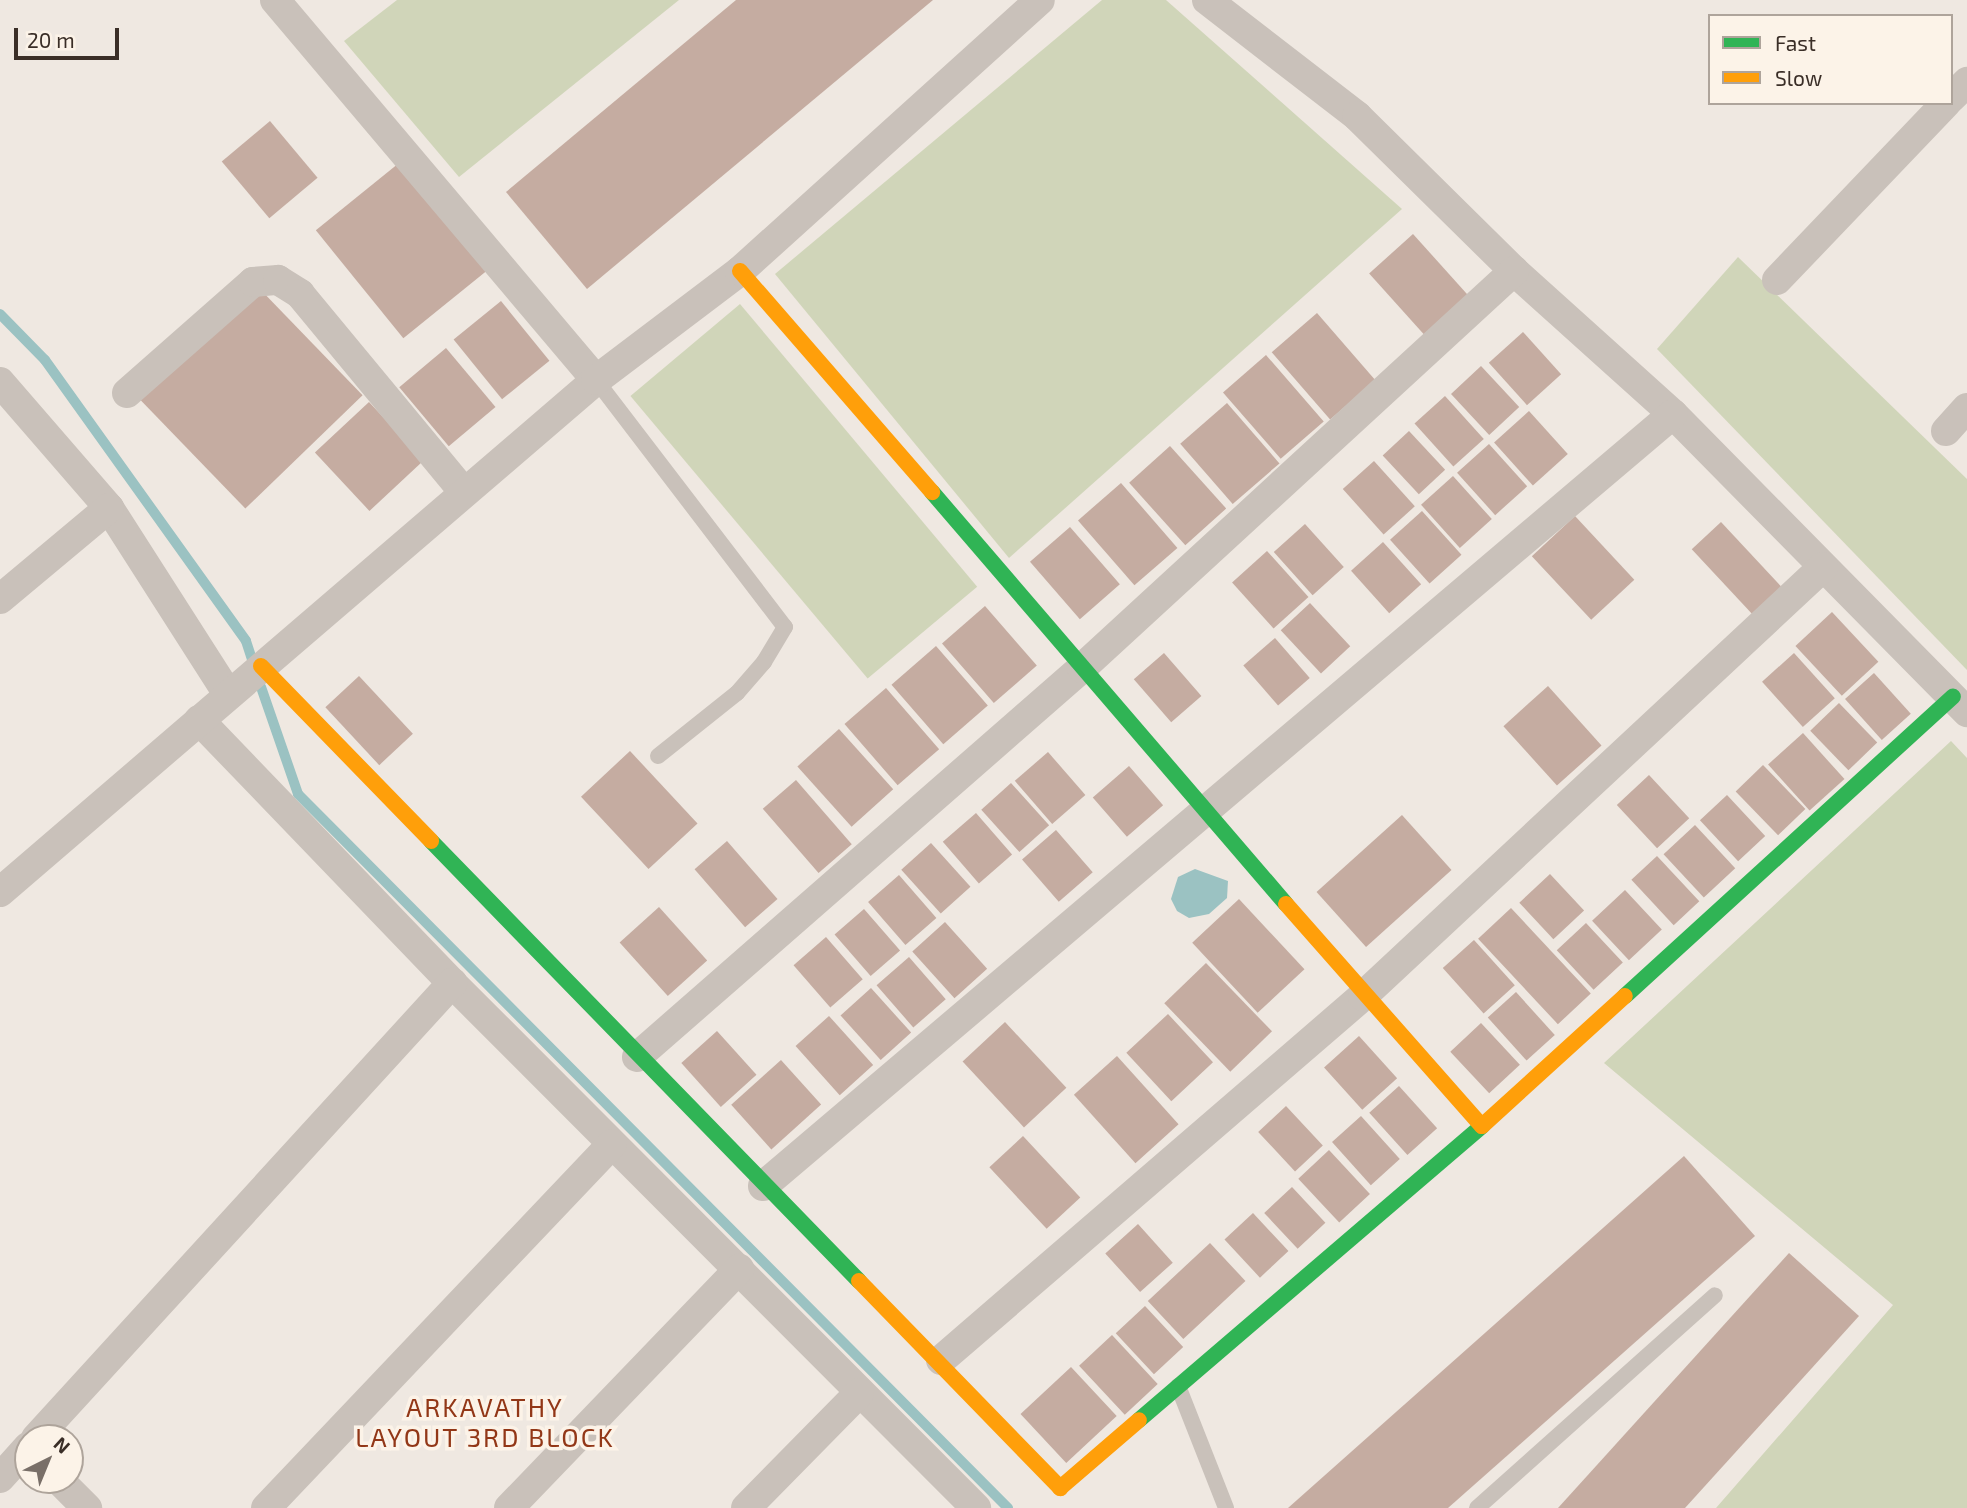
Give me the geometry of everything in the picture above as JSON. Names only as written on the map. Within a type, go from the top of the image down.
[{"type":"street","points":[[275,0],[596,380]]},
{"type":"street","points":[[0,892],[247,677],[596,380],[740,271],[1040,0]]},
{"type":"street","points":[[0,383],[109,509],[247,677],[637,1057],[763,1186],[941,1360],[1060,1488],[1177,1384],[1482,1126],[1960,705],[1673,414],[1514,271],[1357,116],[1207,0]]},
{"type":"street","points":[[1953,96],[1967,82]]},
{"type":"street","points":[[1777,280],[1944,105]]},
{"type":"street","points":[[740,271],[1208,811],[1363,996],[1482,1126]]},
{"type":"street","points":[[637,1057],[1082,668],[1514,271]]},
{"type":"street","points":[[127,393],[253,282],[278,280],[300,295],[464,492]]},
{"type":"street","points":[[1946,431],[1967,408]]},
{"type":"street","points":[[763,1186],[1673,414]]},
{"type":"street","points":[[0,599],[109,509]]},
{"type":"street","points":[[941,1360],[1363,996],[1823,567]]},
{"type":"street","points":[[199,720],[452,983],[976,1508]]},
{"type":"street","points":[[50,1424],[452,983]]},
{"type":"street","points":[[266,1508],[612,1144]]},
{"type":"street","points":[[509,1508],[739,1269]]},
{"type":"street","points":[[746,1508],[859,1392]]},
{"type":"street","points":[[0,1478],[14,1463]]},
{"type":"street","points":[[73,1494],[87,1508]]},
{"type":"lane","points":[[596,380],[785,627],[764,662],[737,693],[658,756]]},
{"type":"lane","points":[[1476,1508],[1715,1295]]},
{"type":"lane","points":[[1177,1384],[1226,1508]]},
{"type":"green space","points":[[397,0],[679,0],[459,177],[344,41]]},
{"type":"green space","points":[[1102,0],[1166,0],[1402,209],[1009,558],[775,274]]},
{"type":"green space","points":[[1738,257],[1967,479],[1967,670],[1657,349]]},
{"type":"green space","points":[[740,304],[977,587],[868,679],[630,396]]},
{"type":"green space","points":[[1951,741],[1967,758],[1967,1508],[1716,1508],[1893,1305],[1604,1063]]},
{"type":"water","points":[[1195,869],[1228,881],[1227,898],[1209,914],[1189,918],[1177,911],[1171,899],[1178,877]]},
{"type":"building","points":[[736,0],[933,0],[587,289],[506,192]]},
{"type":"building","points":[[270,121],[318,178],[269,218],[222,161]]},
{"type":"building","points":[[399,163],[486,271],[403,338],[316,230]]},
{"type":"building","points":[[1413,234],[1469,296],[1425,336],[1369,273]]},
{"type":"building","points":[[257,286],[363,395],[245,509],[140,399]]},
{"type":"building","points":[[501,301],[549,361],[502,399],[454,339]]},
{"type":"building","points":[[1317,313],[1375,380],[1330,420],[1272,352]]},
{"type":"building","points":[[1523,332],[1561,374],[1527,405],[1489,363]]},
{"type":"building","points":[[446,348],[495,407],[449,446],[399,387]]},
{"type":"building","points":[[1266,355],[1324,421],[1281,459],[1223,392]]},
{"type":"building","points":[[1481,366],[1519,407],[1489,435],[1451,394]]},
{"type":"building","points":[[1445,396],[1484,439],[1453,467],[1415,423]]},
{"type":"building","points":[[369,402],[424,461],[369,511],[315,452]]},
{"type":"building","points":[[1227,403],[1279,463],[1233,504],[1180,444]]},
{"type":"building","points":[[1529,411],[1568,454],[1533,486],[1494,442]]},
{"type":"building","points":[[1409,431],[1445,470],[1419,494],[1383,456]]},
{"type":"building","points":[[1489,444],[1527,486],[1495,515],[1457,473]]},
{"type":"building","points":[[1170,446],[1226,508],[1185,545],[1129,483]]},
{"type":"building","points":[[1374,461],[1415,506],[1384,534],[1343,489]]},
{"type":"building","points":[[1453,476],[1492,519],[1460,548],[1421,505]]},
{"type":"building","points":[[1121,483],[1177,548],[1134,585],[1078,520]]},
{"type":"building","points":[[1422,511],[1461,555],[1430,584],[1390,540]]},
{"type":"building","points":[[1575,516],[1634,580],[1591,620],[1532,556]]},
{"type":"building","points":[[1721,522],[1784,590],[1755,617],[1692,549]]},
{"type":"building","points":[[1305,524],[1344,567],[1313,595],[1274,552]]},
{"type":"building","points":[[1070,527],[1120,584],[1080,619],[1030,562]]},
{"type":"building","points":[[1383,542],[1421,584],[1389,613],[1351,571]]},
{"type":"building","points":[[1267,551],[1308,597],[1274,629],[1232,582]]},
{"type":"building","points":[[1310,603],[1350,646],[1321,673],[1281,630]]},
{"type":"building","points":[[985,606],[1037,666],[994,703],[942,643]]},
{"type":"building","points":[[1832,612],[1878,662],[1842,696],[1795,646]]},
{"type":"building","points":[[1275,638],[1310,678],[1278,706],[1243,666]]},
{"type":"building","points":[[936,646],[988,706],[943,744],[891,685]]},
{"type":"building","points":[[1164,653],[1201,696],[1171,722],[1134,679]]},
{"type":"building","points":[[1794,653],[1835,698],[1803,727],[1762,682]]},
{"type":"building","points":[[1874,673],[1911,714],[1882,740],[1845,699]]},
{"type":"building","points":[[359,676],[413,734],[379,765],[325,707]]},
{"type":"building","points":[[1548,686],[1602,745],[1557,786],[1503,726]]},
{"type":"building","points":[[886,688],[939,749],[898,785],[844,724]]},
{"type":"building","points":[[1839,703],[1877,743],[1848,770],[1810,731]]},
{"type":"building","points":[[839,729],[893,789],[852,827],[797,766]]},
{"type":"building","points":[[1803,733],[1844,779],[1810,811],[1768,764]]},
{"type":"building","points":[[630,751],[698,823],[649,869],[581,797]]},
{"type":"building","points":[[1048,752],[1085,795],[1052,824],[1015,781]]},
{"type":"building","points":[[1763,765],[1805,809],[1778,835],[1736,791]]},
{"type":"building","points":[[1129,766],[1163,805],[1127,837],[1093,797]]},
{"type":"building","points":[[1649,775],[1689,818],[1657,848],[1617,805]]},
{"type":"building","points":[[796,780],[852,844],[819,873],[763,809]]},
{"type":"building","points":[[1011,783],[1049,825],[1019,852],[981,810]]},
{"type":"building","points":[[1727,795],[1765,836],[1738,861],[1700,820]]},
{"type":"building","points":[[976,813],[1012,855],[979,883],[943,842]]},
{"type":"building","points":[[1402,815],[1452,870],[1366,947],[1317,892]]},
{"type":"building","points":[[1695,825],[1735,868],[1704,897],[1664,854]]},
{"type":"building","points":[[1056,830],[1093,872],[1059,902],[1022,860]]},
{"type":"building","points":[[727,841],[778,899],[745,927],[695,869]]},
{"type":"building","points":[[931,843],[970,887],[941,914],[901,870]]},
{"type":"building","points":[[1657,856],[1699,901],[1674,925],[1631,880]]},
{"type":"building","points":[[1550,874],[1584,911],[1553,939],[1519,903]]},
{"type":"building","points":[[899,875],[936,918],[905,945],[868,902]]},
{"type":"building","points":[[1625,890],[1662,929],[1629,960],[1592,921]]},
{"type":"building","points":[[1239,899],[1304,969],[1258,1013],[1192,943]]},
{"type":"building","points":[[659,907],[707,961],[668,996],[620,942]]},
{"type":"building","points":[[1511,908],[1591,994],[1558,1024],[1478,939]]},
{"type":"building","points":[[864,909],[900,951],[871,976],[835,935]]},
{"type":"building","points":[[945,922],[987,969],[954,998],[912,951]]},
{"type":"building","points":[[1586,923],[1623,962],[1594,990],[1557,950]]},
{"type":"building","points":[[826,937],[863,979],[830,1007],[794,965]]},
{"type":"building","points":[[1474,940],[1515,985],[1484,1013],[1443,968]]},
{"type":"building","points":[[909,957],[946,999],[913,1027],[877,985]]},
{"type":"building","points":[[1206,963],[1272,1031],[1230,1072],[1164,1003]]},
{"type":"building","points":[[871,988],[911,1033],[881,1060],[841,1015]]},
{"type":"building","points":[[1516,992],[1555,1035],[1527,1061],[1488,1017]]},
{"type":"building","points":[[1168,1014],[1213,1062],[1171,1101],[1126,1053]]},
{"type":"building","points":[[829,1016],[873,1065],[840,1095],[796,1046]]},
{"type":"building","points":[[1005,1022],[1066,1088],[1024,1127],[963,1062]]},
{"type":"building","points":[[1481,1023],[1520,1065],[1489,1093],[1450,1052]]},
{"type":"building","points":[[717,1031],[756,1075],[721,1107],[681,1063]]},
{"type":"building","points":[[1359,1036],[1397,1078],[1362,1110],[1324,1067]]},
{"type":"building","points":[[1117,1056],[1179,1124],[1135,1163],[1074,1095]]},
{"type":"building","points":[[781,1060],[821,1105],[771,1149],[731,1105]]},
{"type":"building","points":[[1399,1086],[1437,1128],[1407,1155],[1369,1113]]},
{"type":"building","points":[[1286,1106],[1323,1145],[1295,1171],[1258,1132]]},
{"type":"building","points":[[1361,1116],[1400,1159],[1371,1185],[1332,1142]]},
{"type":"building","points":[[1023,1136],[1080,1197],[1047,1229],[989,1167]]},
{"type":"building","points":[[1329,1150],[1370,1194],[1339,1223],[1298,1179]]},
{"type":"building","points":[[1684,1156],[1755,1236],[1448,1508],[1288,1508]]},
{"type":"building","points":[[1292,1187],[1325,1223],[1298,1249],[1264,1213]]},
{"type":"building","points":[[1253,1213],[1288,1251],[1260,1278],[1224,1240]]},
{"type":"building","points":[[1138,1224],[1173,1263],[1140,1292],[1105,1253]]},
{"type":"building","points":[[1210,1243],[1245,1281],[1183,1339],[1148,1301]]},
{"type":"building","points":[[1789,1253],[1859,1316],[1685,1508],[1558,1508]]},
{"type":"building","points":[[1145,1306],[1183,1347],[1154,1374],[1116,1333]]},
{"type":"building","points":[[1112,1335],[1158,1384],[1125,1415],[1079,1366]]},
{"type":"building","points":[[1071,1367],[1117,1416],[1066,1463],[1021,1414]]},
{"type":"waterway","points":[[0,314],[45,360],[246,641],[254,665]]},
{"type":"waterway","points":[[261,687],[298,794],[1008,1508]]},
{"type":"traffic: fast","points":[[932,492],[1286,904]]},
{"type":"traffic: fast","points":[[1625,996],[1953,697]]},
{"type":"traffic: fast","points":[[431,841],[859,1281]]},
{"type":"traffic: fast","points":[[1139,1420],[1482,1126]]},
{"type":"traffic: slow","points":[[740,271],[932,492]]},
{"type":"traffic: slow","points":[[261,666],[431,841]]},
{"type":"traffic: slow","points":[[1286,904],[1482,1126],[1625,996]]},
{"type":"traffic: slow","points":[[859,1281],[1060,1488],[1139,1420]]},
{"type":"district","name":"ARKAVATHY LAYOUT 3RD BLOCK","points":[[485,1422]]}]
